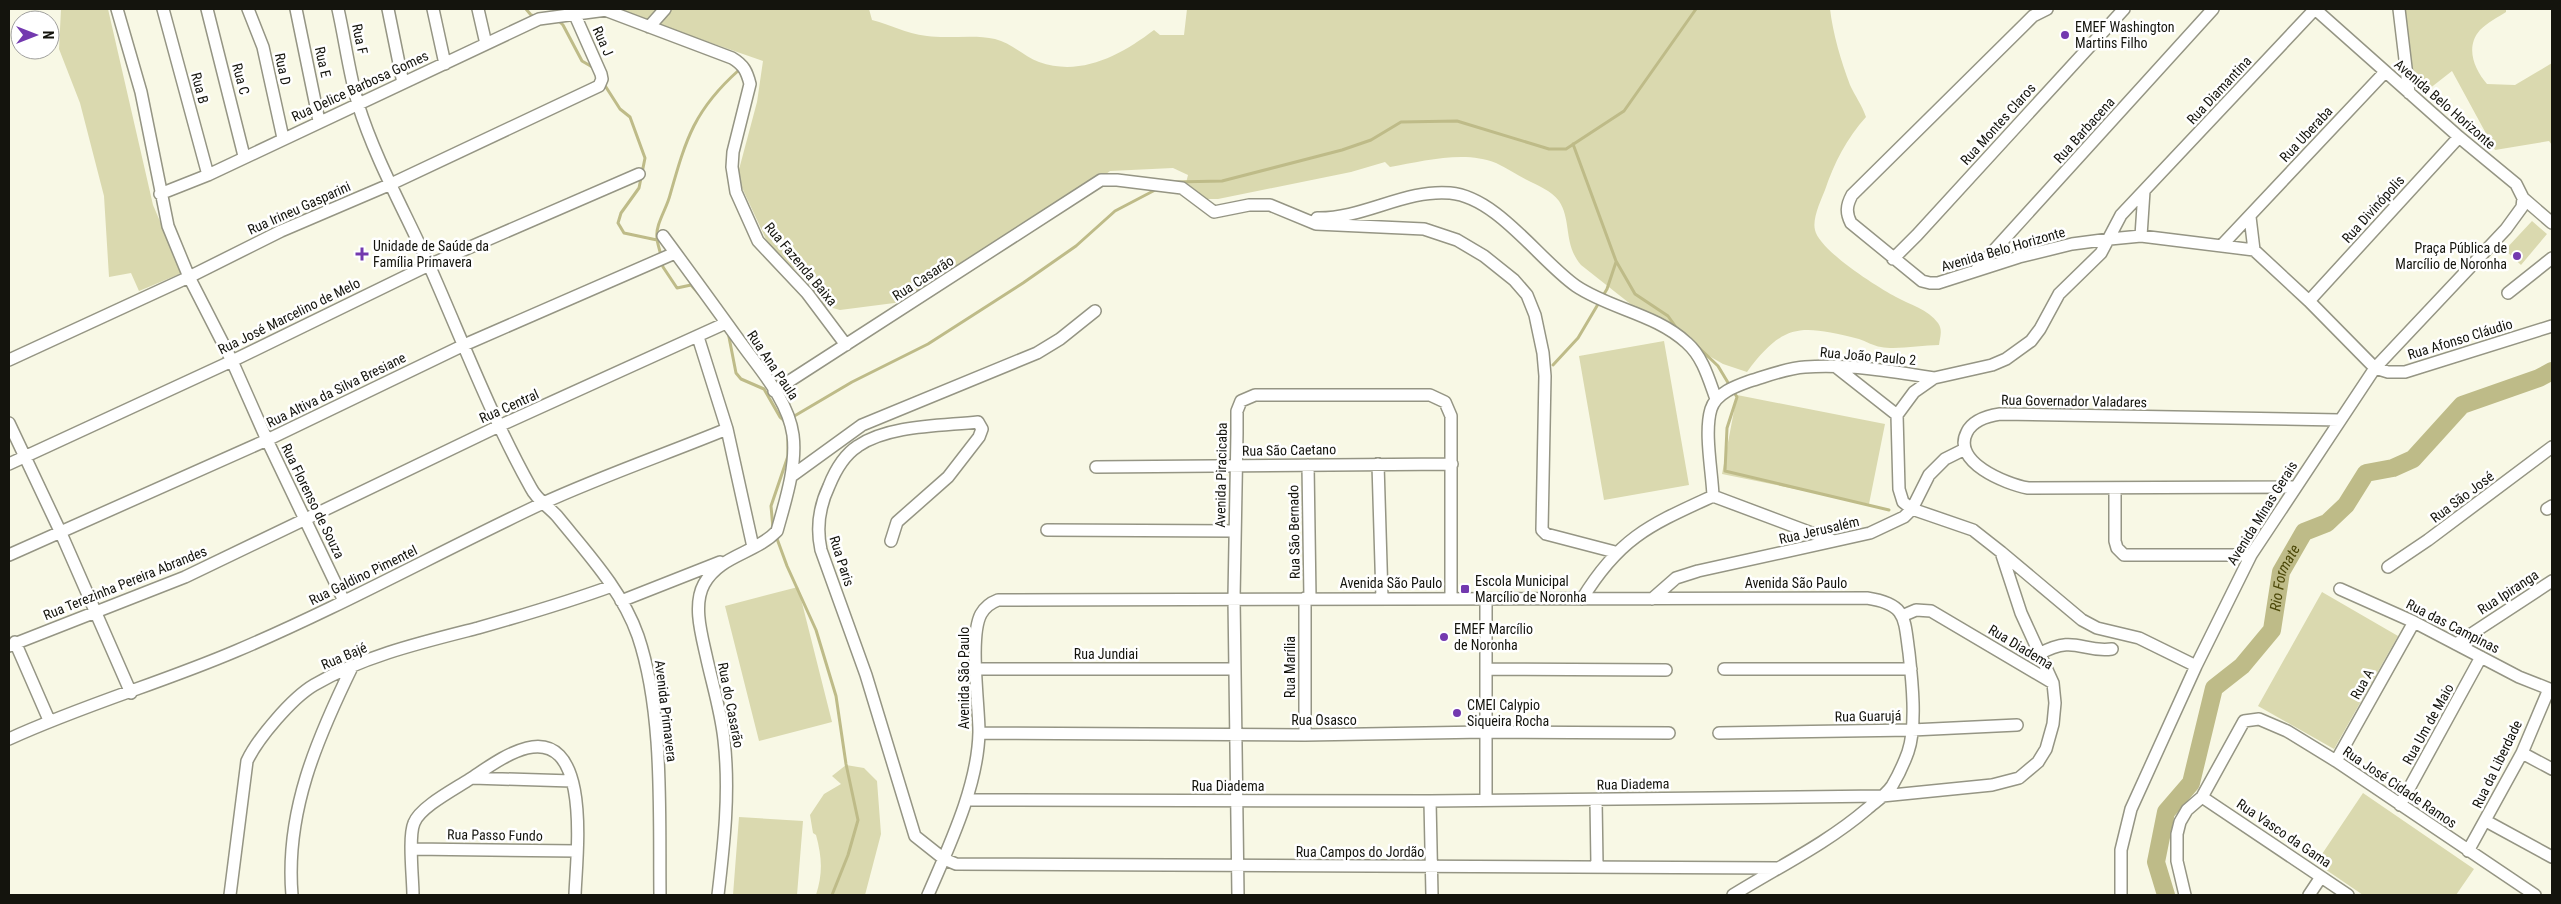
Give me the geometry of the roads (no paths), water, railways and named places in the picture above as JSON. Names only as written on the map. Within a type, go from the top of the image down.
[{"type":"street","name":"Rua Florenso de Souza","points":[[117,9],[140,92],[168,226],[188,277],[232,361],[267,440],[344,602]]},
{"type":"street","name":"Rua B","points":[[163,9],[208,174]]},
{"type":"street","name":"Rua C","points":[[207,9],[244,156]]},
{"type":"street","name":"Rua D","points":[[248,9],[263,47],[283,138]]},
{"type":"street","name":"Rua E","points":[[296,9],[319,121]]},
{"type":"street","name":"Rua F","points":[[338,9],[358,104],[391,184],[430,265],[464,345]]},
{"type":"street","points":[[388,9],[403,83]]},
{"type":"street","points":[[433,9],[445,64]]},
{"type":"street","points":[[478,9],[486,44]]},
{"type":"street","name":"Rua Delice Barbosa Gomes","points":[[160,194],[208,174],[539,19],[609,9]]},
{"type":"street","name":"Rua Fazenda Baixa","points":[[609,9],[648,28],[732,58],[745,68],[750,84],[733,152],[732,167],[736,192],[758,242],[807,293],[846,345]]},
{"type":"street","points":[[648,28],[665,9]]},
{"type":"street","name":"Avenida Belo Horizonte","points":[[2047,9],[2033,16],[1852,196],[1847,210],[1851,223],[1893,259],[1922,281],[1930,283],[2072,244],[2110,239],[2141,236],[2254,250]]},
{"type":"street","name":"Rua Montes Claros","points":[[1893,259],[2124,9]]},
{"type":"street","name":"Rua Barbacena","points":[[1976,270],[2213,9]]},
{"type":"street","name":"Avenida Belo Horizonte","points":[[2315,9],[2459,137],[2516,184],[2523,198],[2552,223]]},
{"type":"street","name":"Rua Diamantina","points":[[1934,378],[1992,364],[2019,351],[2040,330],[2059,294],[2094,263],[2110,239],[2121,215],[2315,9]]},
{"type":"street","points":[[2399,9],[2410,93]]},
{"type":"street","name":"Rua J","points":[[574,13],[602,74],[601,83]]},
{"type":"street","name":"Rua Uberaba","points":[[2222,245],[2385,72]]},
{"type":"street","name":"Rua Irineu Gasparini","points":[[9,360],[188,277],[281,231],[391,184],[594,89],[601,83]]},
{"type":"street","name":"Rua Divinópolis","points":[[2309,302],[2459,137]]},
{"type":"street","name":"Rua José Marcelino de Melo","points":[[9,464],[232,361],[430,265],[639,174]]},
{"type":"street","name":"Rua Casarão","points":[[774,391],[1101,180],[1182,188],[1214,212],[1259,204],[1283,209],[1316,224],[1424,229],[1457,240],[1484,256],[1514,280],[1527,295],[1535,314],[1543,353],[1545,376],[1542,530],[1546,534],[1616,552]]},
{"type":"street","points":[[2141,236],[2144,191]]},
{"type":"street","points":[[1303,217],[1328,218],[1373,209],[1429,193],[1451,193],[1465,196],[1486,208],[1522,236],[1549,264],[1578,287],[1646,318],[1688,343],[1702,363],[1716,399],[1711,409],[1710,421],[1713,496]]},
{"type":"street","name":"Avenida Minas Gerais","points":[[2121,895],[2121,850],[2131,809],[2196,666],[2251,555],[2375,368],[2506,229],[2522,207],[2523,198]]},
{"type":"street","points":[[2250,217],[2254,250],[2375,368]]},
{"type":"street","name":"Rua Ana Paula","points":[[662,236],[774,391],[785,409],[791,428],[794,448],[793,475],[787,487],[777,532],[753,547]]},
{"type":"street","name":"Rua Altiva da Silva Bresiane","points":[[9,555],[267,440],[464,345],[675,253]]},
{"type":"street","points":[[2508,293],[2552,258]]},
{"type":"street","points":[[793,475],[862,425],[1037,354],[1060,340],[1095,311]]},
{"type":"street","name":"Rua Central","points":[[306,519],[499,426],[698,338],[726,323]]},
{"type":"street","name":"Rua Afonso Cláudio","points":[[2375,368],[2388,372],[2405,372],[2552,326]]},
{"type":"street","points":[[698,338],[727,429],[753,547]]},
{"type":"street","name":"Avenida Primavera","points":[[464,345],[499,426],[532,490],[543,504],[554,513],[612,586],[637,634],[648,674],[656,743],[660,895]]},
{"type":"street","points":[[1836,366],[1897,415]]},
{"type":"street","name":"Rua João Paulo 2","points":[[1716,399],[1739,385],[1772,374],[1804,367],[1836,366],[1900,372],[1934,378]]},
{"type":"street","points":[[1934,378],[1914,392],[1897,415],[1899,489],[1903,502],[1912,508],[1973,530],[2030,574],[2082,620],[2097,628],[2139,638],[2196,666]]},
{"type":"street","name":"Avenida Piracicaba","points":[[1238,895],[1234,598],[1236,466],[1238,412],[1241,401],[1255,395],[1438,397],[1449,409],[1451,416],[1451,598]]},
{"type":"street","name":"Rua Governador Valadares","points":[[1965,448],[1965,435],[1972,424],[2000,414],[2339,420]]},
{"type":"street","name":"Rua Paris","points":[[891,541],[896,522],[948,477],[979,437],[982,429],[978,422],[910,428],[857,446],[842,461],[832,479],[822,500],[819,517],[818,534],[821,550],[866,675],[913,830],[917,839],[944,859]]},
{"type":"street","points":[[9,423],[60,531],[131,693]]},
{"type":"street","name":"Rua Galdino Pimentel","points":[[9,739],[49,720],[131,693],[236,651],[344,602],[543,504],[727,429]]},
{"type":"street","points":[[1965,448],[1984,470],[2014,485],[2028,488],[2296,487]]},
{"type":"street","name":"Rua Jerusalém","points":[[1652,599],[1676,578],[1870,533],[1892,524],[1912,508],[1929,475],[1945,459],[1965,448]]},
{"type":"street","name":"Rua São José","points":[[2388,567],[2428,540],[2552,448]]},
{"type":"street","points":[[1378,464],[1382,598]]},
{"type":"street","name":"Rua São Caetano","points":[[1096,467],[1452,464]]},
{"type":"street","name":"Rua São Bernado","points":[[1308,465],[1308,598]]},
{"type":"street","points":[[2115,488],[2115,541],[2117,548],[2124,554],[2251,555]]},
{"type":"street","points":[[1582,599],[1598,573],[1616,552],[1636,535],[1660,521],[1713,496],[1834,542]]},
{"type":"street","name":"Rua Terezinha Pereira Abrandes","points":[[12,644],[185,577],[306,519]]},
{"type":"street","points":[[1047,530],[1235,531]]},
{"type":"street","name":"Rua do Casarão","points":[[718,895],[726,819],[726,761],[721,722],[702,637],[699,606],[703,586],[709,576],[724,561],[753,547]]},
{"type":"street","points":[[2001,552],[2022,613],[2052,683]]},
{"type":"street","points":[[621,601],[724,561]]},
{"type":"street","name":"Rua Ipiranga","points":[[2456,644],[2552,581]]},
{"type":"street","name":"Rua Bajé","points":[[230,895],[245,772],[251,753],[303,693],[314,685],[352,667],[420,643],[551,608],[612,586]]},
{"type":"street","name":"Rua das Campinas","points":[[2340,589],[2414,622],[2519,677],[2551,689]]},
{"type":"street","name":"Rua Marília","points":[[1305,735],[1308,598]]},
{"type":"street","name":"Avenida São Paulo","points":[[928,895],[967,800],[979,733],[976,669],[977,624],[985,608],[998,600],[1867,598],[1886,601],[1895,606],[1902,616]]},
{"type":"street","points":[[1486,599],[1486,800]]},
{"type":"street","name":"Rua Diadema","points":[[967,800],[1430,801],[1882,796],[1992,785],[2019,778],[2030,770],[2038,762],[2050,737],[2055,702],[2052,683],[1931,611],[1916,610],[1902,616]]},
{"type":"street","points":[[1733,895],[1831,838],[1892,787],[1908,751],[1912,730],[1911,669],[1902,616]]},
{"type":"street","name":"Rua A","points":[[2336,761],[2414,622]]},
{"type":"street","points":[[2039,654],[2050,648],[2069,643],[2112,649]]},
{"type":"street","points":[[12,644],[49,720]]},
{"type":"street","name":"Rua Um de Maio","points":[[2400,805],[2481,657]]},
{"type":"street","points":[[292,895],[292,853],[310,761],[323,727],[352,667]]},
{"type":"street","name":"Rua Jundiai","points":[[976,669],[1235,669]]},
{"type":"street","points":[[1486,669],[1666,670]]},
{"type":"street","points":[[1724,669],[1911,669]]},
{"type":"street","name":"Rua da Liberdade","points":[[2468,851],[2522,753],[2551,689]]},
{"type":"street","name":"Rua José Cidade Ramos","points":[[2202,796],[2244,721],[2254,718],[2269,722],[2336,761],[2535,895]]},
{"type":"street","name":"Rua Guarujá","points":[[1719,733],[1912,730],[2017,725]]},
{"type":"street","name":"Rua Osasco","points":[[979,733],[1305,735],[1485,732],[1669,734]]},
{"type":"street","points":[[413,895],[412,831],[418,815],[472,778],[518,750],[543,747],[561,757],[568,765],[572,781],[576,805],[575,895]]},
{"type":"street","points":[[2522,753],[2552,769]]},
{"type":"street","points":[[472,778],[572,781]]},
{"type":"street","points":[[2185,895],[2177,861],[2177,834],[2180,822],[2187,810],[2202,796]]},
{"type":"street","name":"Rua Vasco da Gama","points":[[2202,796],[2348,895]]},
{"type":"street","points":[[1596,800],[1597,865]]},
{"type":"street","points":[[1430,801],[1432,895]]},
{"type":"street","points":[[2486,821],[2552,857]]},
{"type":"street","name":"Rua Passo Fundo","points":[[412,849],[576,851]]},
{"type":"street","name":"Rua Campos do Jordão","points":[[944,859],[961,865],[1432,867],[1597,865],[1777,868]]},
{"type":"street","points":[[2309,895],[2321,877]]},
{"type":"waterway","points":[[526,9],[531,15],[535,16]]},
{"type":"waterway","points":[[1175,182],[1222,181],[1342,150],[1371,140],[1401,122],[1457,121],[1549,149],[1566,149],[1624,111],[1696,9]]},
{"type":"waterway","points":[[557,19],[563,25],[582,61],[594,68]]},
{"type":"waterway","points":[[661,256],[657,240],[658,228],[687,141],[711,99],[739,70]]},
{"type":"waterway","points":[[604,84],[620,109],[630,117],[645,158],[639,188],[621,213],[618,223],[624,233],[657,240]]},
{"type":"waterway","points":[[1573,144],[1616,261],[1635,294],[1668,316],[1678,330]]},
{"type":"waterway","points":[[791,418],[852,382],[928,344],[1023,283],[1076,246],[1115,211],[1157,189]]},
{"type":"waterway","points":[[1553,365],[1578,338],[1607,289],[1616,262]]},
{"type":"waterway","points":[[662,263],[677,288],[691,285],[699,294]]},
{"type":"waterway","points":[[728,332],[736,373],[741,379],[764,389],[780,417],[787,423]]},
{"type":"waterway","points":[[1694,343],[1718,366],[1730,386]]},
{"type":"waterway","name":"Rio Formate","points":[[2166,895],[2156,862],[2166,812],[2191,783],[2214,688],[2242,666],[2272,630],[2281,572],[2304,532],[2327,523],[2346,505],[2366,473],[2393,468],[2413,459],[2462,405],[2539,378],[2552,371]]},
{"type":"waterway","points":[[1733,391],[1737,397],[1727,428],[1725,471],[1889,510]]},
{"type":"waterway","points":[[773,528],[771,506],[788,456],[788,437]]},
{"type":"waterway","points":[[776,536],[787,566],[816,630],[836,696],[846,764],[858,820],[848,855],[832,895]]},
{"type":"place","name":"EMEF Washington Martins Filho","points":[[2065,35]]},
{"type":"place","name":"Unidade de Saúde da Família Primavera","points":[[362,254]]},
{"type":"place","name":"Praça Pública de Marcílio de Noronha","points":[[2517,256]]},
{"type":"place","name":"Escola Municipal Marcílio de Noronha","points":[[1465,589]]},
{"type":"place","name":"EMEF Marcílio de Noronha","points":[[1444,637]]},
{"type":"place","name":"CMEI Calypio Siqueira Rocha","points":[[1457,713]]}]
